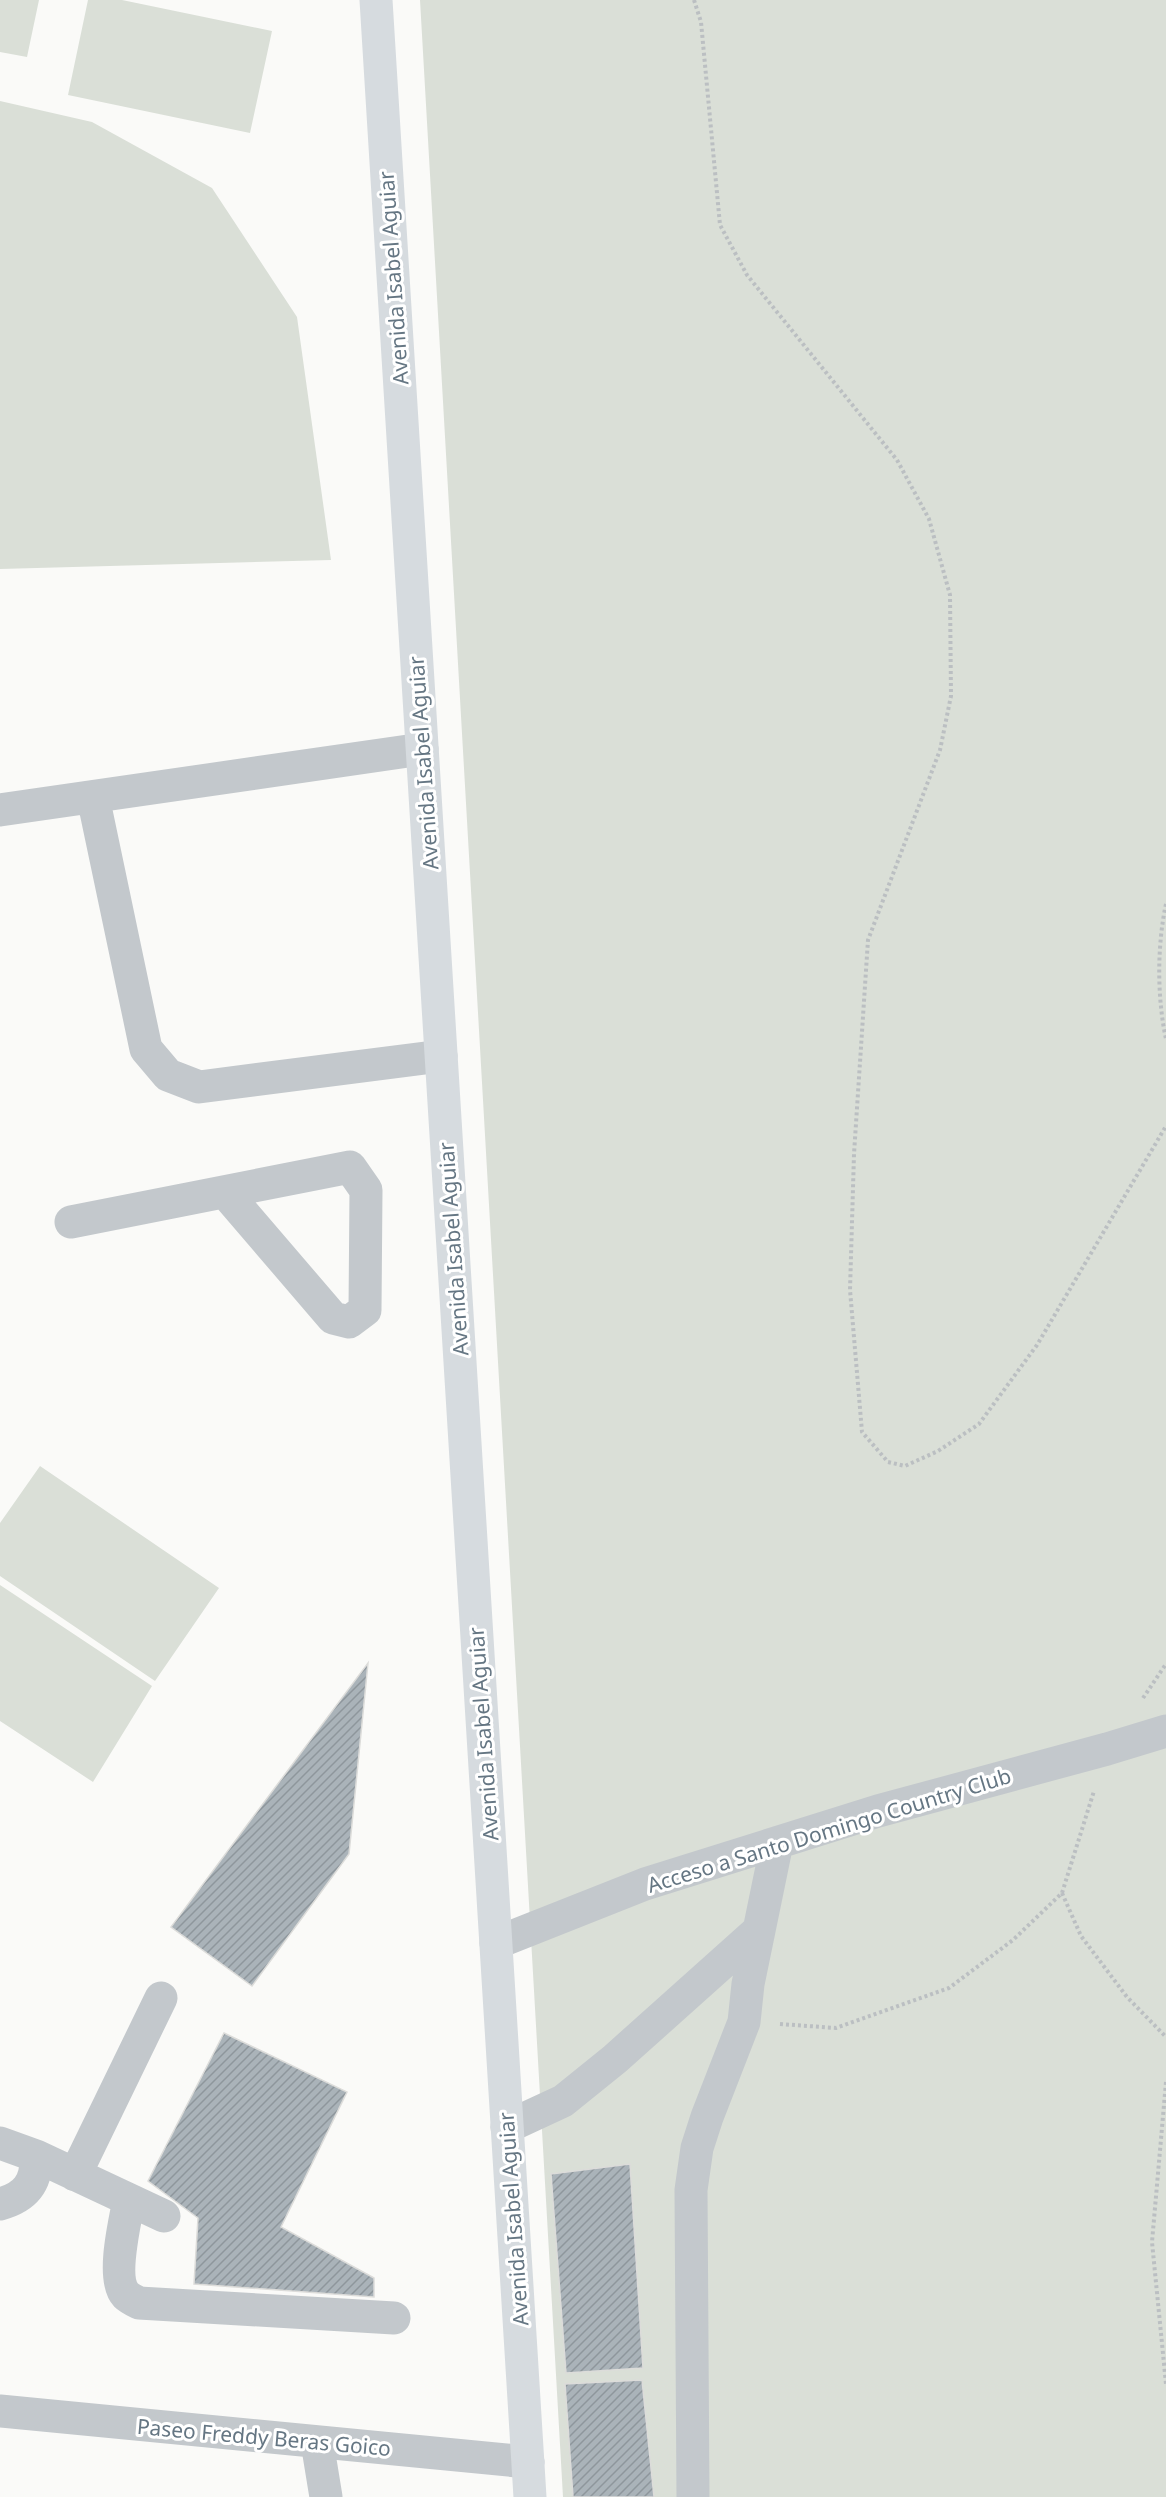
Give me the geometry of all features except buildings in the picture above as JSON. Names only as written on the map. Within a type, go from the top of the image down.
[{"type":"main road","name":"Avenida Isabel Aguiar","points":[[376,0],[530,2497]]},
{"type":"street","points":[[0,810],[422,749]]},
{"type":"street","points":[[93,797],[146,1049],[168,1075],[199,1087],[441,1056]]},
{"type":"street","points":[[71,1222],[350,1167],[366,1190],[365,1310],[349,1322],[333,1318],[225,1192]]},
{"type":"street","name":"Acceso a Santo Domingo Country Club","points":[[496,1943],[645,1884],[878,1810],[1166,1731]]},
{"type":"street","points":[[693,2497],[691,2190],[700,2138],[744,2022],[748,1984],[777,1843]]},
{"type":"street","points":[[507,2127],[562,2101],[615,2059],[758,1931]]},
{"type":"street","points":[[75,2175],[161,1998]]},
{"type":"street","points":[[0,2143],[36,2156],[164,2216]]},
{"type":"street","points":[[0,2204],[16,2198],[30,2186],[37,2172],[36,2156]]},
{"type":"street","points":[[129,2200],[120,2255],[120,2281],[126,2295],[139,2303],[394,2318]]},
{"type":"street","name":"Paseo Freddy Beras Goico","points":[[0,2411],[528,2462]]},
{"type":"street","points":[[316,2442],[326,2497]]},
{"type":"path","points":[[694,0],[701,22],[720,225],[747,275],[897,460],[929,519],[950,594],[951,696],[940,750],[868,940],[854,1154],[850,1290],[862,1432],[888,1462],[905,1466],[938,1451],[979,1424],[1037,1345],[1166,1126]]},
{"type":"path","points":[[1166,903],[1162,920],[1159,1009],[1166,1039]]},
{"type":"path","points":[[744,2022],[836,2028],[949,1988],[1013,1940],[1062,1893],[1107,1749]]},
{"type":"path","points":[[1062,1893],[1081,1936],[1127,1997],[1166,2037]]},
{"type":"path","points":[[1166,2082],[1152,2242],[1166,2384]]},
{"type":"shaded area","points":[[0,0],[39,0],[27,57],[0,52]]},
{"type":"shaded area","points":[[88,0],[122,0],[272,31],[250,133],[68,95]]},
{"type":"shaded area","points":[[420,0],[1166,0],[1166,2497],[563,2497]]},
{"type":"shaded area","points":[[0,101],[92,122],[212,188],[297,317],[331,560],[0,569]]},
{"type":"shaded area","points":[[40,1466],[219,1588],[155,1681],[0,1576],[0,1523]]},
{"type":"shaded area","points":[[0,1585],[152,1686],[93,1782],[0,1721]]}]
